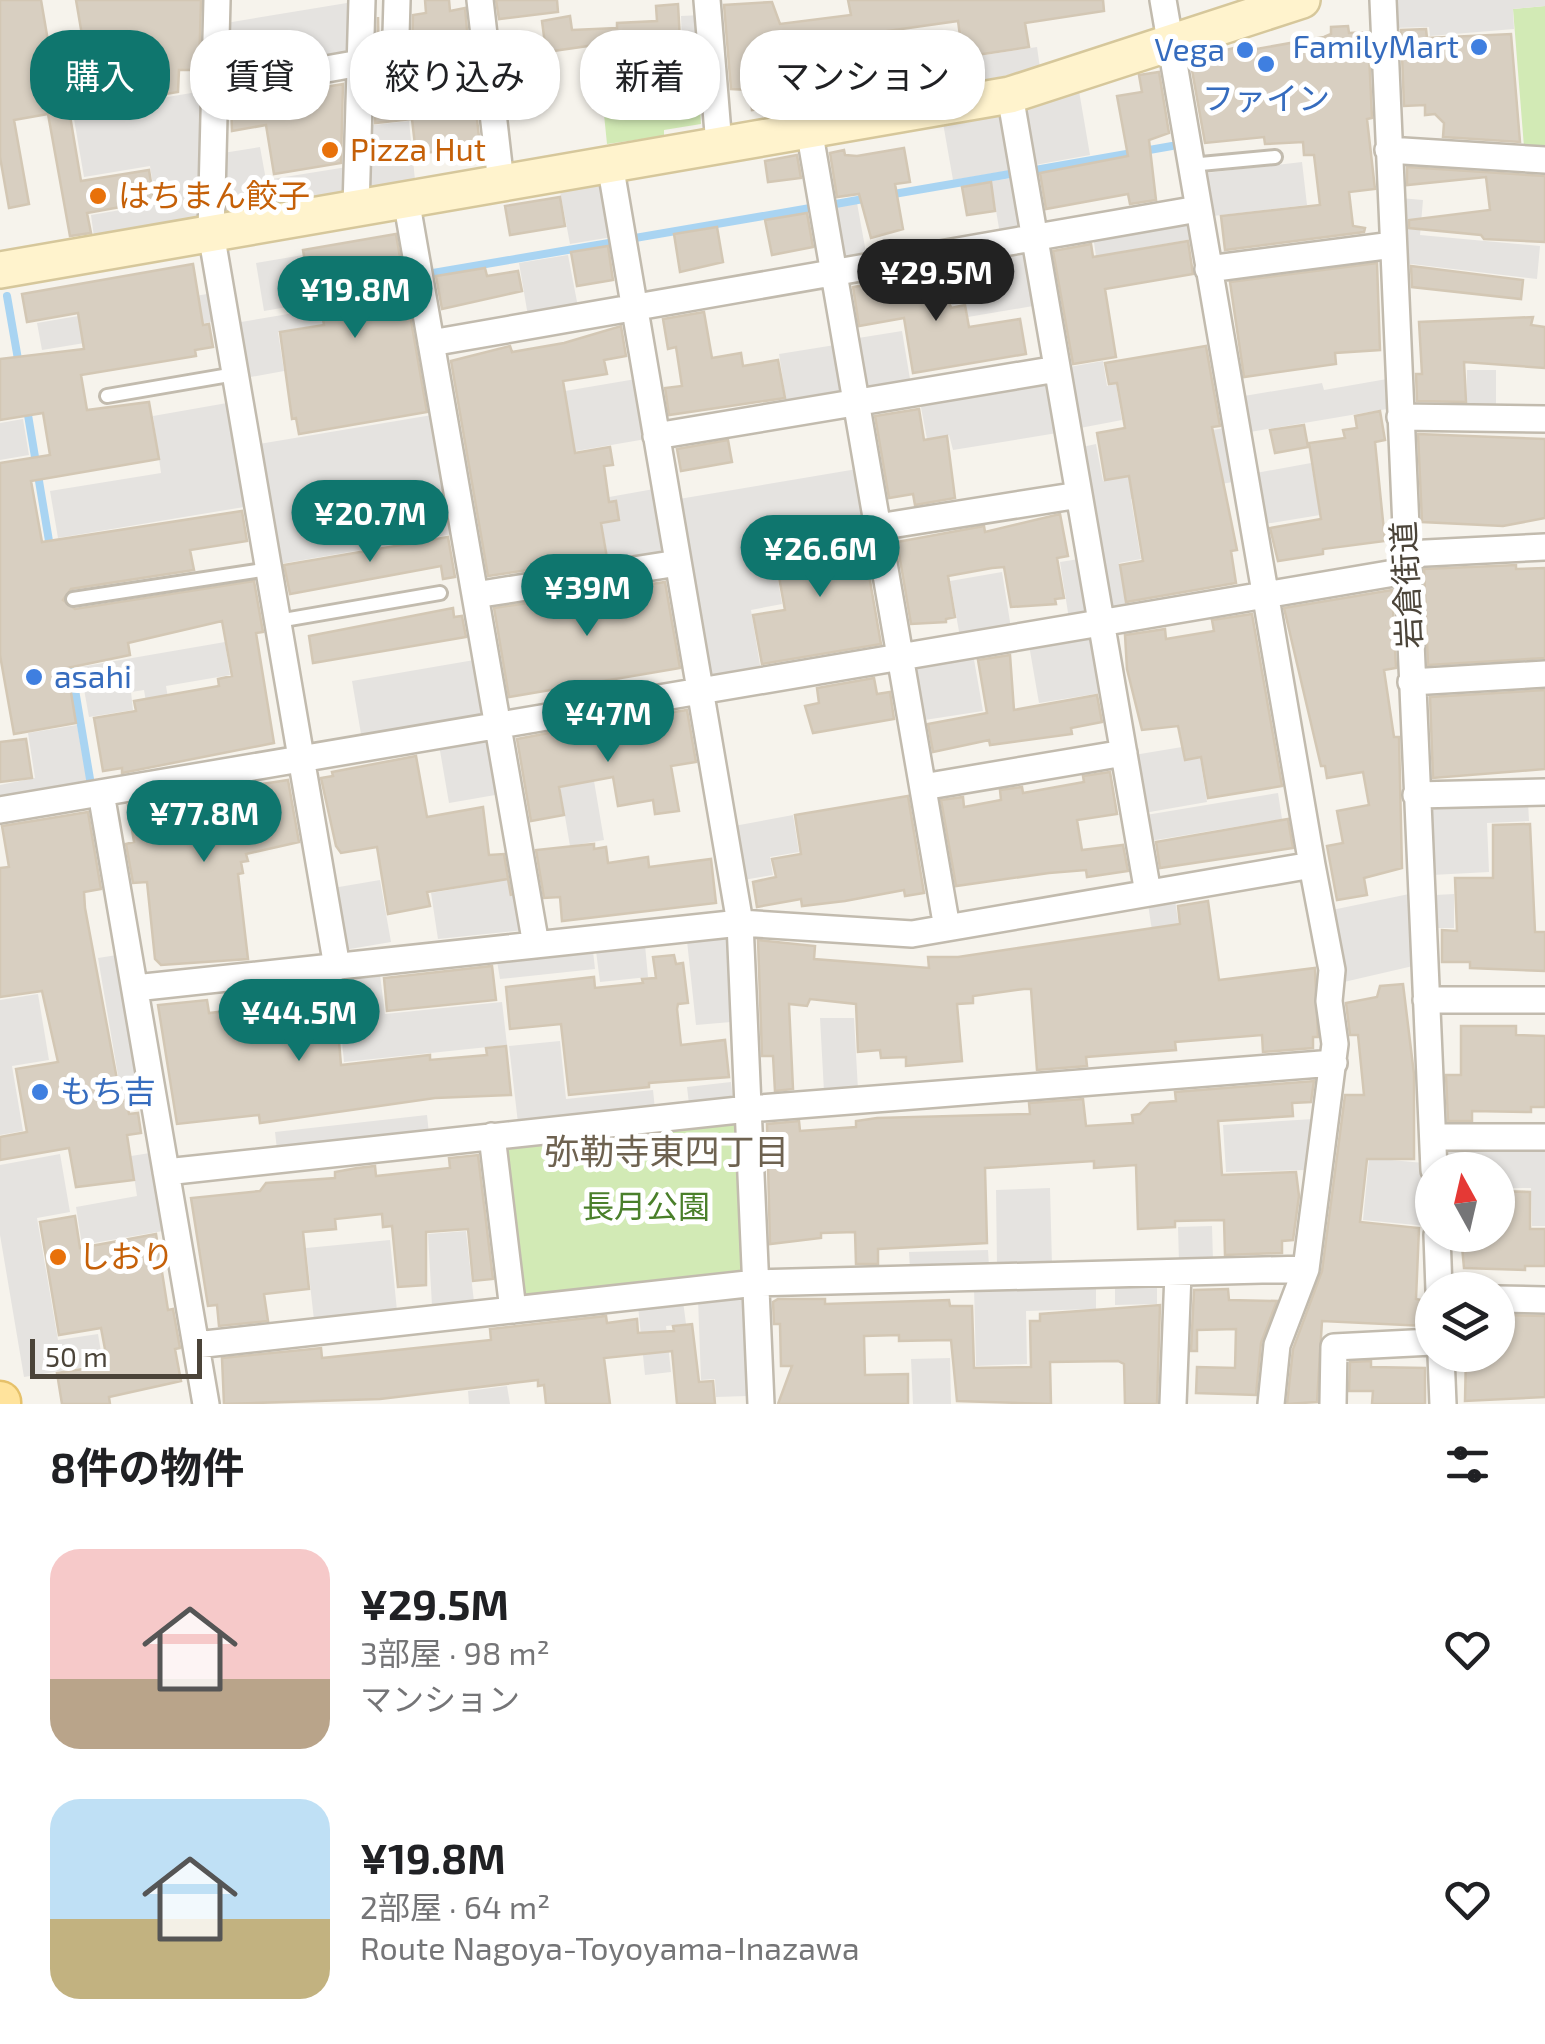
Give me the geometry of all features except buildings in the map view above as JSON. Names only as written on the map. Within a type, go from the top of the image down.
[{"type":"main road","points":[[0,270],[1010,95],[1302,0]]},
{"type":"street","points":[[216,30],[217,0]]},
{"type":"street","points":[[361,30],[362,0]]},
{"type":"street","points":[[397,0],[397,30]]},
{"type":"street","points":[[480,0],[483,30]]},
{"type":"street","points":[[708,0],[719,145]]},
{"type":"street","points":[[1163,0],[1332,970],[1329,1000],[1334,1063],[1306,1269],[1277,1345],[1271,1404]]},
{"type":"street","name":"岩倉街道","points":[[1383,0],[1433,1152]]},
{"type":"street","points":[[1010,95],[1148,893]]},
{"type":"street","points":[[214,120],[211,233],[336,966]]},
{"type":"street","points":[[356,208],[358,120]]},
{"type":"street","points":[[494,120],[501,183]]},
{"type":"street","points":[[810,130],[948,928]]},
{"type":"street","points":[[1388,150],[1545,160]]},
{"type":"street","points":[[610,164],[740,923],[761,1404]]},
{"type":"street","points":[[406,199],[536,945]]},
{"type":"street","points":[[431,343],[1198,209]]},
{"type":"street","points":[[1208,268],[1393,245]]},
{"type":"street","points":[[656,436],[1057,369]]},
{"type":"street","points":[[1400,418],[1545,419]]},
{"type":"street","points":[[878,527],[1079,494]]},
{"type":"street","points":[[0,810],[1265,595],[1406,562],[1545,547]]},
{"type":"street","points":[[475,595],[678,562]]},
{"type":"street","points":[[1411,682],[1545,674]]},
{"type":"street","points":[[923,787],[1124,753]]},
{"type":"street","points":[[1416,796],[1545,792]]},
{"type":"street","points":[[101,793],[206,1404]]},
{"type":"street","points":[[134,988],[740,923],[912,934],[1312,865]]},
{"type":"street","points":[[1426,1000],[1545,1000]]},
{"type":"street","points":[[166,1172],[748,1109],[1334,1063]]},
{"type":"street","points":[[492,1136],[512,1310]]},
{"type":"street","points":[[1433,1137],[1545,1137]]},
{"type":"street","points":[[196,1345],[756,1284],[1306,1269]]},
{"type":"street","points":[[1173,1404],[1178,1273]]},
{"type":"street","points":[[1515,1299],[1545,1300]]},
{"type":"street","points":[[1333,1404],[1334,1348],[1415,1343]]},
{"type":"street","points":[[1442,1372],[1443,1404]]},
{"type":"lane","points":[[1190,165],[1275,156]]},
{"type":"lane","points":[[108,396],[235,374]]},
{"type":"lane","points":[[73,599],[269,569]]},
{"type":"lane","points":[[278,621],[440,593]]},
{"type":"green space","points":[[1545,6],[1545,149],[1524,147],[1513,9]]},
{"type":"green space","points":[[605,120],[701,120],[701,124],[664,130],[664,136],[607,144]]},
{"type":"green space","name":"長月公園","points":[[735,1120],[742,1273],[525,1298],[517,1291],[500,1154],[507,1146]]},
{"type":"shaded area","points":[[1397,0],[1545,0],[1545,6],[1513,9],[1514,29],[1430,36],[1429,27],[1392,28],[1391,7]]},
{"type":"shaded area","points":[[359,1],[357,30],[350,30],[350,58],[330,61],[330,30],[226,30],[226,23]]},
{"type":"shaded area","points":[[701,15],[702,30],[682,30],[681,16]]},
{"type":"shaded area","points":[[1037,47],[1040,68],[985,80],[985,55]]},
{"type":"shaded area","points":[[1079,91],[1090,155],[1035,165],[1025,109]]},
{"type":"shaded area","points":[[190,93],[190,120],[203,120],[201,219],[94,237],[91,215],[156,204],[150,166],[84,177],[74,120],[170,120],[170,97]]},
{"type":"shaded area","points":[[1002,113],[1012,170],[953,180],[943,123],[985,120],[985,116]]},
{"type":"shaded area","points":[[409,121],[415,180],[362,189],[364,126]]},
{"type":"shaded area","points":[[260,147],[266,180],[347,167],[351,192],[224,213],[223,153]]},
{"type":"shaded area","points":[[1302,162],[1307,205],[1213,216],[1206,173]]},
{"type":"shaded area","points":[[1013,178],[1022,230],[1000,234],[991,181]]},
{"type":"shaded area","points":[[603,184],[612,237],[570,244],[560,191]]},
{"type":"shaded area","points":[[1400,198],[1423,200],[1420,235],[1540,246],[1537,279],[1403,263]]},
{"type":"shaded area","points":[[857,203],[867,258],[836,263],[827,208]]},
{"type":"shaded area","points":[[1194,219],[1198,238],[1096,256],[1093,236]]},
{"type":"shaded area","points":[[1024,248],[1033,306],[968,317],[965,303],[952,305],[944,262]]},
{"type":"shaded area","points":[[303,255],[311,303],[264,311],[256,263]]},
{"type":"shaded area","points":[[568,255],[578,307],[528,316],[519,263]]},
{"type":"shaded area","points":[[207,294],[212,322],[42,350],[37,323]]},
{"type":"shaded area","points":[[407,294],[410,309],[278,332],[284,371],[245,378],[235,323]]},
{"type":"shaded area","points":[[902,331],[911,385],[861,393],[852,339]]},
{"type":"shaded area","points":[[835,345],[844,396],[787,406],[779,354]]},
{"type":"shaded area","points":[[1103,361],[1107,386],[1116,384],[1122,420],[1080,428],[1069,367]]},
{"type":"shaded area","points":[[1467,370],[1496,370],[1496,410],[1466,410]]},
{"type":"shaded area","points":[[636,379],[646,439],[461,471],[457,451],[572,431],[565,391]]},
{"type":"shaded area","points":[[1387,379],[1387,409],[1250,432],[1244,396],[1322,383],[1324,390]]},
{"type":"shaded area","points":[[1040,382],[1049,388],[1057,433],[953,450],[949,435],[927,439],[920,402]]},
{"type":"shaded area","points":[[227,403],[244,507],[58,538],[50,491],[161,473],[153,416]]},
{"type":"shaded area","points":[[438,414],[459,533],[280,564],[259,444]]},
{"type":"shaded area","points":[[23,419],[29,455],[0,460],[0,423]]},
{"type":"shaded area","points":[[1230,427],[1239,481],[1131,499],[1141,559],[1119,563],[1127,608],[1110,606],[1082,447],[1096,444],[1103,481],[1218,462],[1213,430]]},
{"type":"shaded area","points":[[1311,463],[1320,515],[1265,524],[1256,473]]},
{"type":"shaded area","points":[[857,469],[867,528],[772,544],[782,604],[751,610],[761,671],[710,680],[679,499]]},
{"type":"shaded area","points":[[654,489],[664,548],[659,556],[609,564],[598,499]]},
{"type":"shaded area","points":[[1079,559],[1089,616],[1069,619],[1060,562]]},
{"type":"shaded area","points":[[1002,572],[1011,628],[960,637],[950,581]]},
{"type":"shaded area","points":[[1087,635],[1092,639],[1101,693],[1039,703],[1029,645]]},
{"type":"shaded area","points":[[225,642],[230,675],[166,686],[169,704],[147,708],[144,690],[131,692],[133,710],[89,717],[80,667]]},
{"type":"shaded area","points":[[973,654],[983,711],[918,721],[909,665]]},
{"type":"shaded area","points":[[480,659],[490,719],[362,740],[352,681]]},
{"type":"shaded area","points":[[77,725],[88,786],[0,801],[0,785],[35,778],[28,733]]},
{"type":"shaded area","points":[[491,736],[501,794],[449,803],[439,745]]},
{"type":"shaded area","points":[[1182,747],[1184,761],[1200,758],[1207,802],[1144,813],[1134,755]]},
{"type":"shaded area","points":[[594,781],[604,840],[570,846],[560,787]]},
{"type":"shaded area","points":[[1278,793],[1282,819],[1150,841],[1146,815]]},
{"type":"shaded area","points":[[1528,802],[1529,821],[1487,823],[1489,872],[1432,875],[1428,812],[1435,806]]},
{"type":"shaded area","points":[[793,815],[799,852],[770,857],[773,875],[743,880],[734,826]]},
{"type":"shaded area","points":[[516,878],[525,930],[438,939],[431,893]]},
{"type":"shaded area","points":[[380,880],[391,942],[344,950],[333,888]]},
{"type":"shaded area","points":[[1409,894],[1413,966],[1344,982],[1332,910]]},
{"type":"shaded area","points":[[1454,894],[1454,928],[1436,928],[1435,895]]},
{"type":"shaded area","points":[[1175,900],[1187,981],[1160,984],[1148,904]]},
{"type":"shaded area","points":[[727,937],[731,1022],[696,1025],[687,941]]},
{"type":"shaded area","points":[[645,945],[648,977],[600,982],[596,951]]},
{"type":"shaded area","points":[[593,951],[595,969],[500,979],[497,961]]},
{"type":"shaded area","points":[[117,955],[142,1102],[123,1105],[98,958]]},
{"type":"shaded area","points":[[380,975],[385,1014],[502,1002],[507,1045],[344,1062],[336,980]]},
{"type":"shaded area","points":[[38,994],[49,1060],[12,1066],[23,1131],[0,1135],[0,1000]]},
{"type":"shaded area","points":[[820,1018],[854,1018],[858,1090],[824,1092]]},
{"type":"shaded area","points":[[560,1041],[566,1099],[653,1090],[655,1109],[518,1123],[509,1046]]},
{"type":"shaded area","points":[[731,1082],[733,1099],[689,1104],[687,1087]]},
{"type":"shaded area","points":[[427,1115],[429,1134],[277,1150],[275,1132]]},
{"type":"shaded area","points":[[1313,1119],[1305,1170],[1226,1172],[1223,1125]]},
{"type":"shaded area","points":[[1545,1144],[1545,1226],[1532,1226],[1531,1188],[1515,1188],[1515,1152],[1444,1149]]},
{"type":"shaded area","points":[[150,1153],[163,1231],[82,1245],[76,1207],[137,1196],[131,1156]]},
{"type":"shaded area","points":[[60,1154],[70,1212],[37,1218],[58,1340],[98,1334],[103,1364],[24,1377],[0,1235],[0,1165]]},
{"type":"shaded area","points":[[1369,1158],[1415,1162],[1415,1225],[1363,1220]]},
{"type":"shaded area","points":[[1050,1188],[1052,1265],[997,1266],[996,1190]]},
{"type":"shaded area","points":[[1212,1226],[1213,1261],[1179,1262],[1178,1227]]},
{"type":"shaded area","points":[[466,1231],[474,1302],[432,1306],[428,1234]]},
{"type":"shaded area","points":[[390,1240],[397,1311],[314,1320],[306,1248]]},
{"type":"shaded area","points":[[988,1250],[989,1267],[910,1269],[909,1252]]},
{"type":"shaded area","points":[[1157,1284],[1157,1304],[1115,1305],[1115,1285]]},
{"type":"shaded area","points":[[974,1288],[1096,1288],[1096,1309],[1026,1311],[1027,1364],[976,1366]]},
{"type":"shaded area","points":[[744,1295],[747,1396],[716,1397],[715,1379],[701,1380],[698,1299]]},
{"type":"shaded area","points":[[683,1301],[686,1324],[666,1326],[671,1372],[645,1375],[638,1306]]},
{"type":"shaded area","points":[[950,1358],[951,1404],[913,1404],[911,1359]]},
{"type":"shaded area","points":[[507,1386],[510,1404],[469,1404],[468,1391]]},
{"type":"waterway","points":[[1035,170],[1172,146]]},
{"type":"waterway","points":[[888,195],[1010,174]]},
{"type":"waterway","points":[[830,205],[869,198]]},
{"type":"waterway","points":[[635,238],[816,207]]},
{"type":"waterway","points":[[427,274],[609,243]]},
{"type":"waterway","points":[[7,296],[19,365]]},
{"type":"waterway","points":[[27,409],[50,547]]},
{"type":"waterway","points":[[70,660],[91,785]]},
{"type":"place","name":"FamilyMart","points":[[1479,47]]},
{"type":"place","name":"Vega","points":[[1245,50]]},
{"type":"place","name":"ファイン","points":[[1266,64]]},
{"type":"place","name":"Pizza Hut","points":[[330,150]]},
{"type":"place","name":"はちまん餃子","points":[[98,196]]},
{"type":"place","name":"asahi","points":[[34,677]]},
{"type":"place","name":"もち吉","points":[[40,1092]]},
{"type":"place","name":"しおり","points":[[58,1257]]},
{"type":"district","name":"弥勒寺東四丁目","points":[[667,1152]]}]
